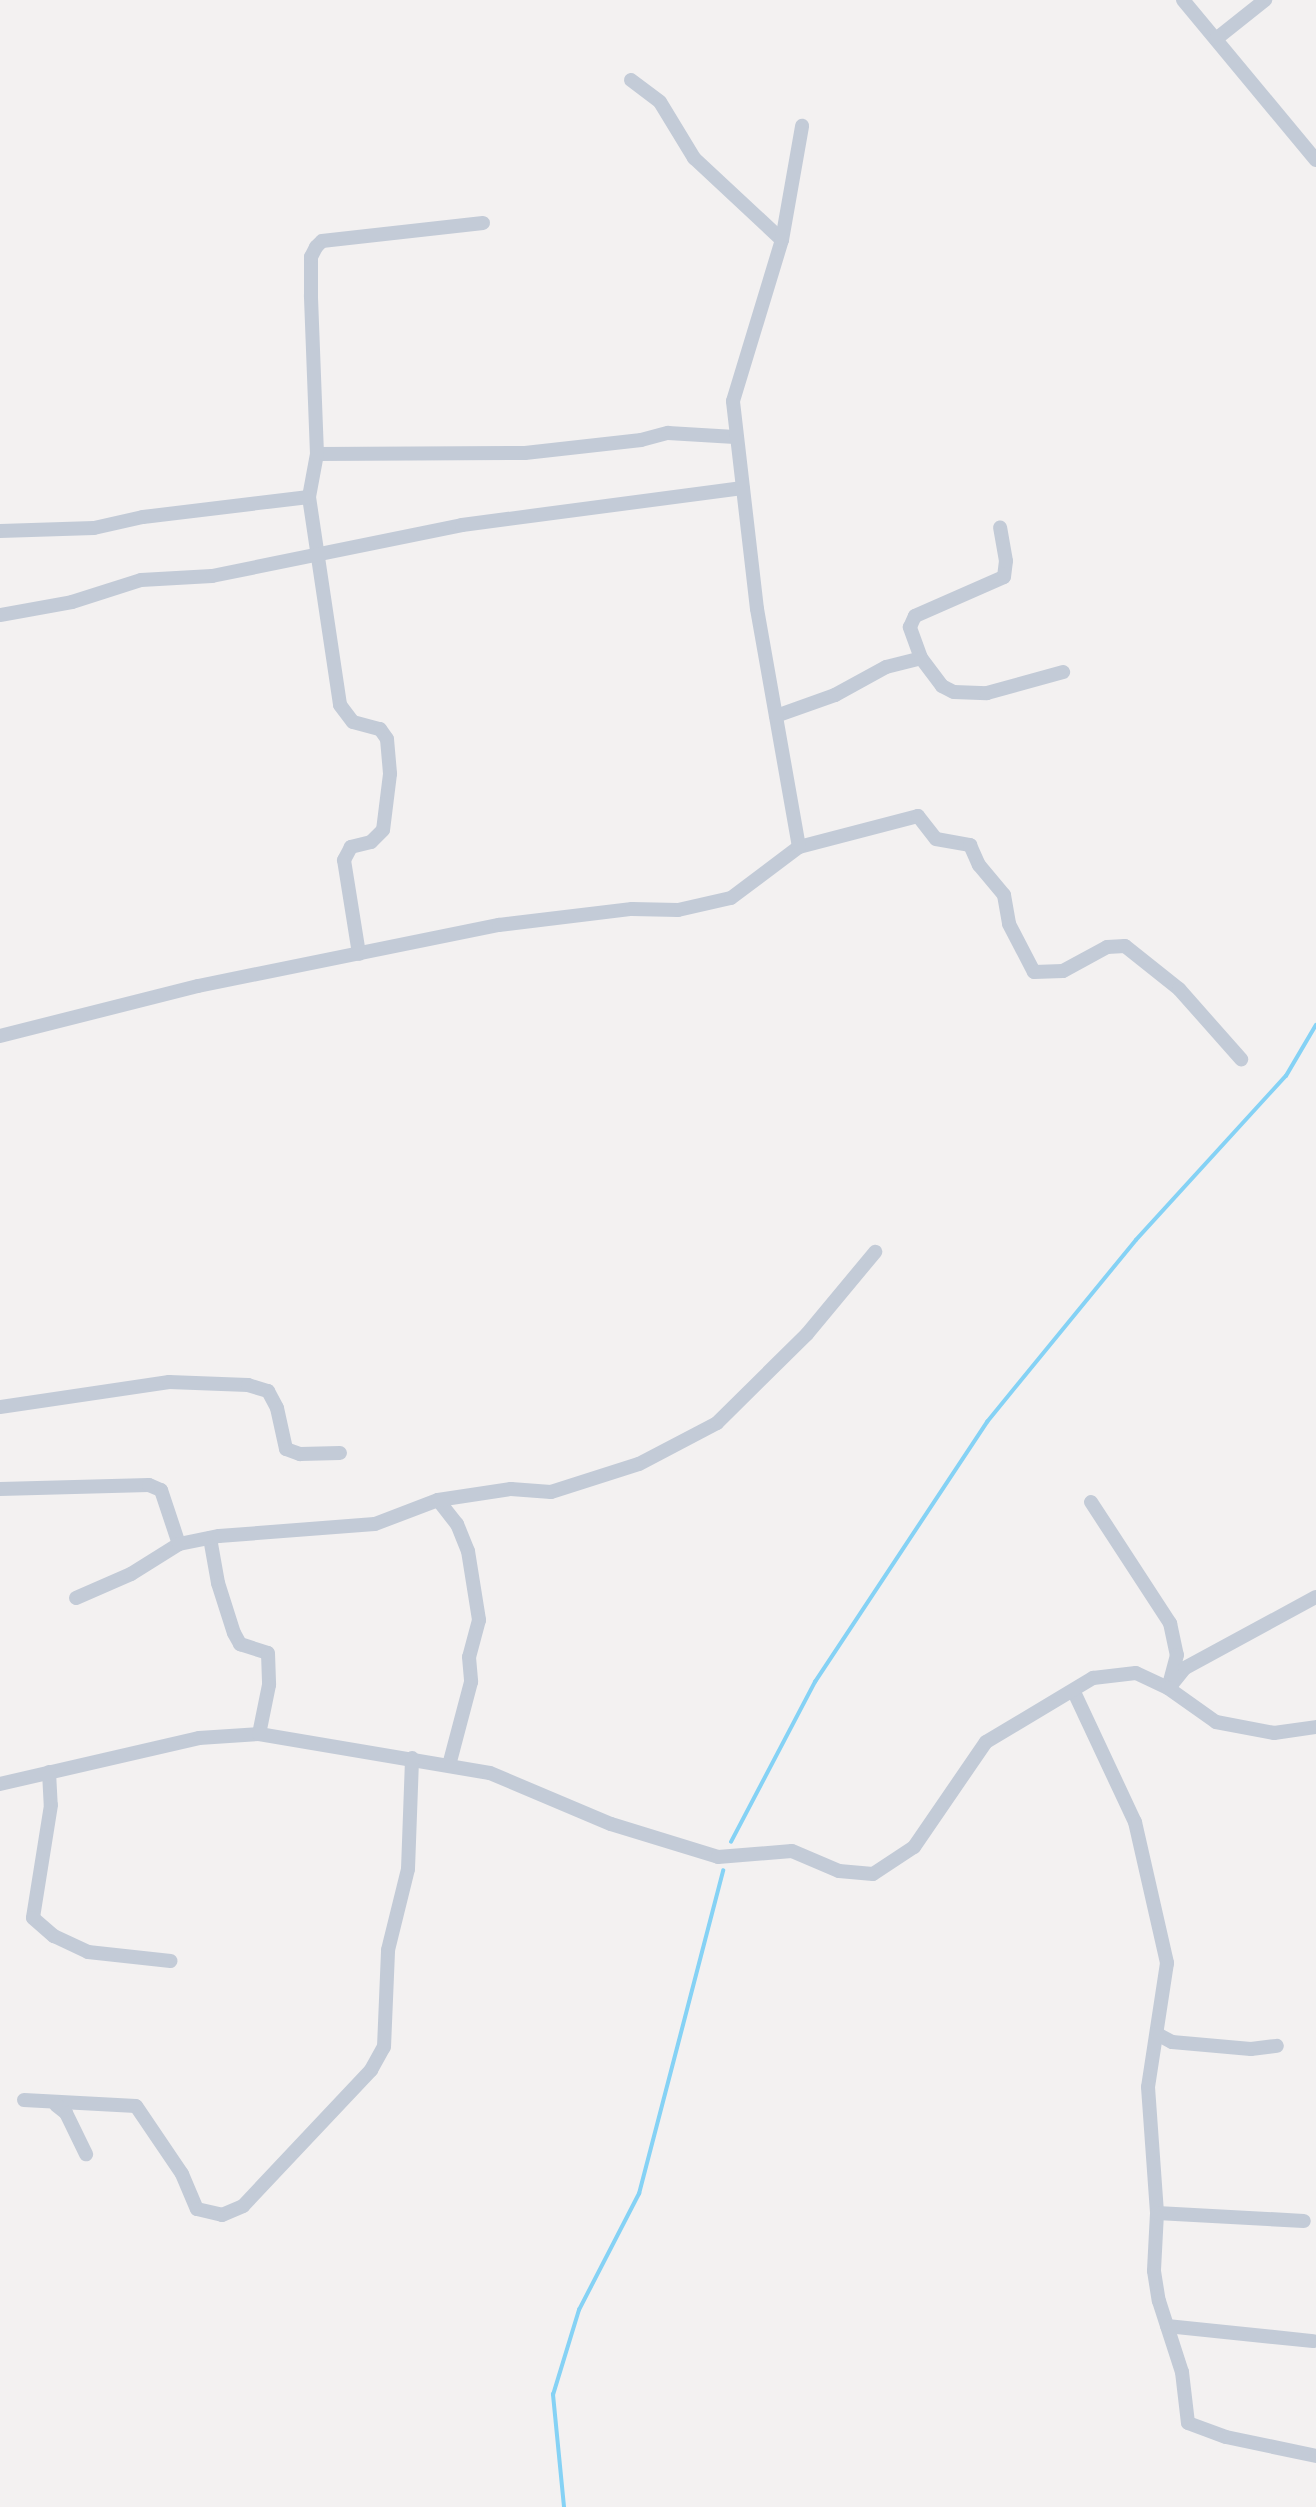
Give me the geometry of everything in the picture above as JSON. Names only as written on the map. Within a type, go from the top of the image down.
[{"type":"street","points":[[1182,0],[1316,160]]},
{"type":"street","points":[[1216,39],[1265,0]]},
{"type":"street","points":[[631,80],[660,102],[694,158],[782,240]]},
{"type":"street","points":[[799,848],[776,716],[735,437],[733,401],[782,240],[802,126]]},
{"type":"street","points":[[359,954],[344,860],[351,847],[371,842],[383,830],[390,774],[387,739],[380,729],[343,715],[315,554],[309,497],[317,454],[311,257],[322,241],[483,223]]},
{"type":"street","points":[[317,454],[525,453],[641,440],[668,433],[735,437]]},
{"type":"street","points":[[0,615],[72,603],[141,580],[212,576],[463,525],[743,488]]},
{"type":"street","points":[[0,531],[94,528],[143,517],[309,497]]},
{"type":"street","points":[[1000,528],[1006,561],[1003,578],[915,616],[910,626],[920,658],[942,686],[954,692],[987,693],[1063,672]]},
{"type":"street","points":[[776,716],[835,695],[886,667],[920,658]]},
{"type":"street","points":[[0,1036],[198,986],[499,925],[632,909],[678,911],[731,898],[799,848],[918,816],[936,839],[970,845],[979,865],[1004,895],[1009,924],[1034,972],[1063,971],[1107,947],[1125,946],[1179,989],[1241,1059]]},
{"type":"street","points":[[76,1598],[131,1574],[179,1544],[211,1538],[375,1524],[438,1500],[511,1489],[551,1492],[639,1464],[688,1442],[717,1423],[807,1334],[876,1252]]},
{"type":"street","points":[[0,1407],[169,1382],[248,1385],[268,1391],[277,1408],[286,1449],[300,1454],[340,1453]]},
{"type":"street","points":[[0,1489],[149,1485],[161,1490],[179,1544]]},
{"type":"street","points":[[438,1500],[457,1524],[468,1551],[479,1620],[468,1657],[471,1682],[449,1765]]},
{"type":"street","points":[[1091,1502],[1170,1623],[1177,1655],[1168,1688]]},
{"type":"street","points":[[211,1538],[218,1583],[234,1633],[240,1644],[268,1653],[269,1685],[259,1734]]},
{"type":"street","points":[[1168,1688],[1185,1668],[1316,1597]]},
{"type":"street","points":[[0,1784],[199,1738],[259,1734],[490,1773],[611,1824],[718,1857],[792,1851],[839,1871],[873,1874],[914,1847],[986,1742],[1074,1692],[1093,1678],[1136,1673],[1168,1688],[1216,1722],[1274,1733],[1316,1727]]},
{"type":"street","points":[[1074,1692],[1135,1822],[1161,1927],[1167,1963],[1148,2087],[1157,2213],[1154,2271],[1167,2326],[1182,2372],[1188,2423],[1226,2437],[1316,2456]]},
{"type":"street","points":[[24,2100],[56,2105],[78,2100],[136,2106],[182,2174],[197,2209],[207,2215],[243,2207],[275,2177],[341,2097],[371,2070],[384,2047],[387,1950],[408,1869],[412,1758]]},
{"type":"street","points":[[49,1772],[51,1805],[33,1918],[54,1936],[88,1952],[171,1961]]},
{"type":"street","points":[[1157,2034],[1172,2042],[1211,2046],[1277,2046]]},
{"type":"street","points":[[56,2105],[66,2113],[86,2154]]},
{"type":"street","points":[[1157,2213],[1304,2221]]},
{"type":"street","points":[[1167,2326],[1313,2341]]},
{"type":"waterway","points":[[731,1842],[815,1682],[987,1422],[1136,1240],[1286,1076],[1316,1025]]},
{"type":"waterway","points":[[564,2507],[553,2395],[579,2310],[639,2194],[723,1871]]}]
